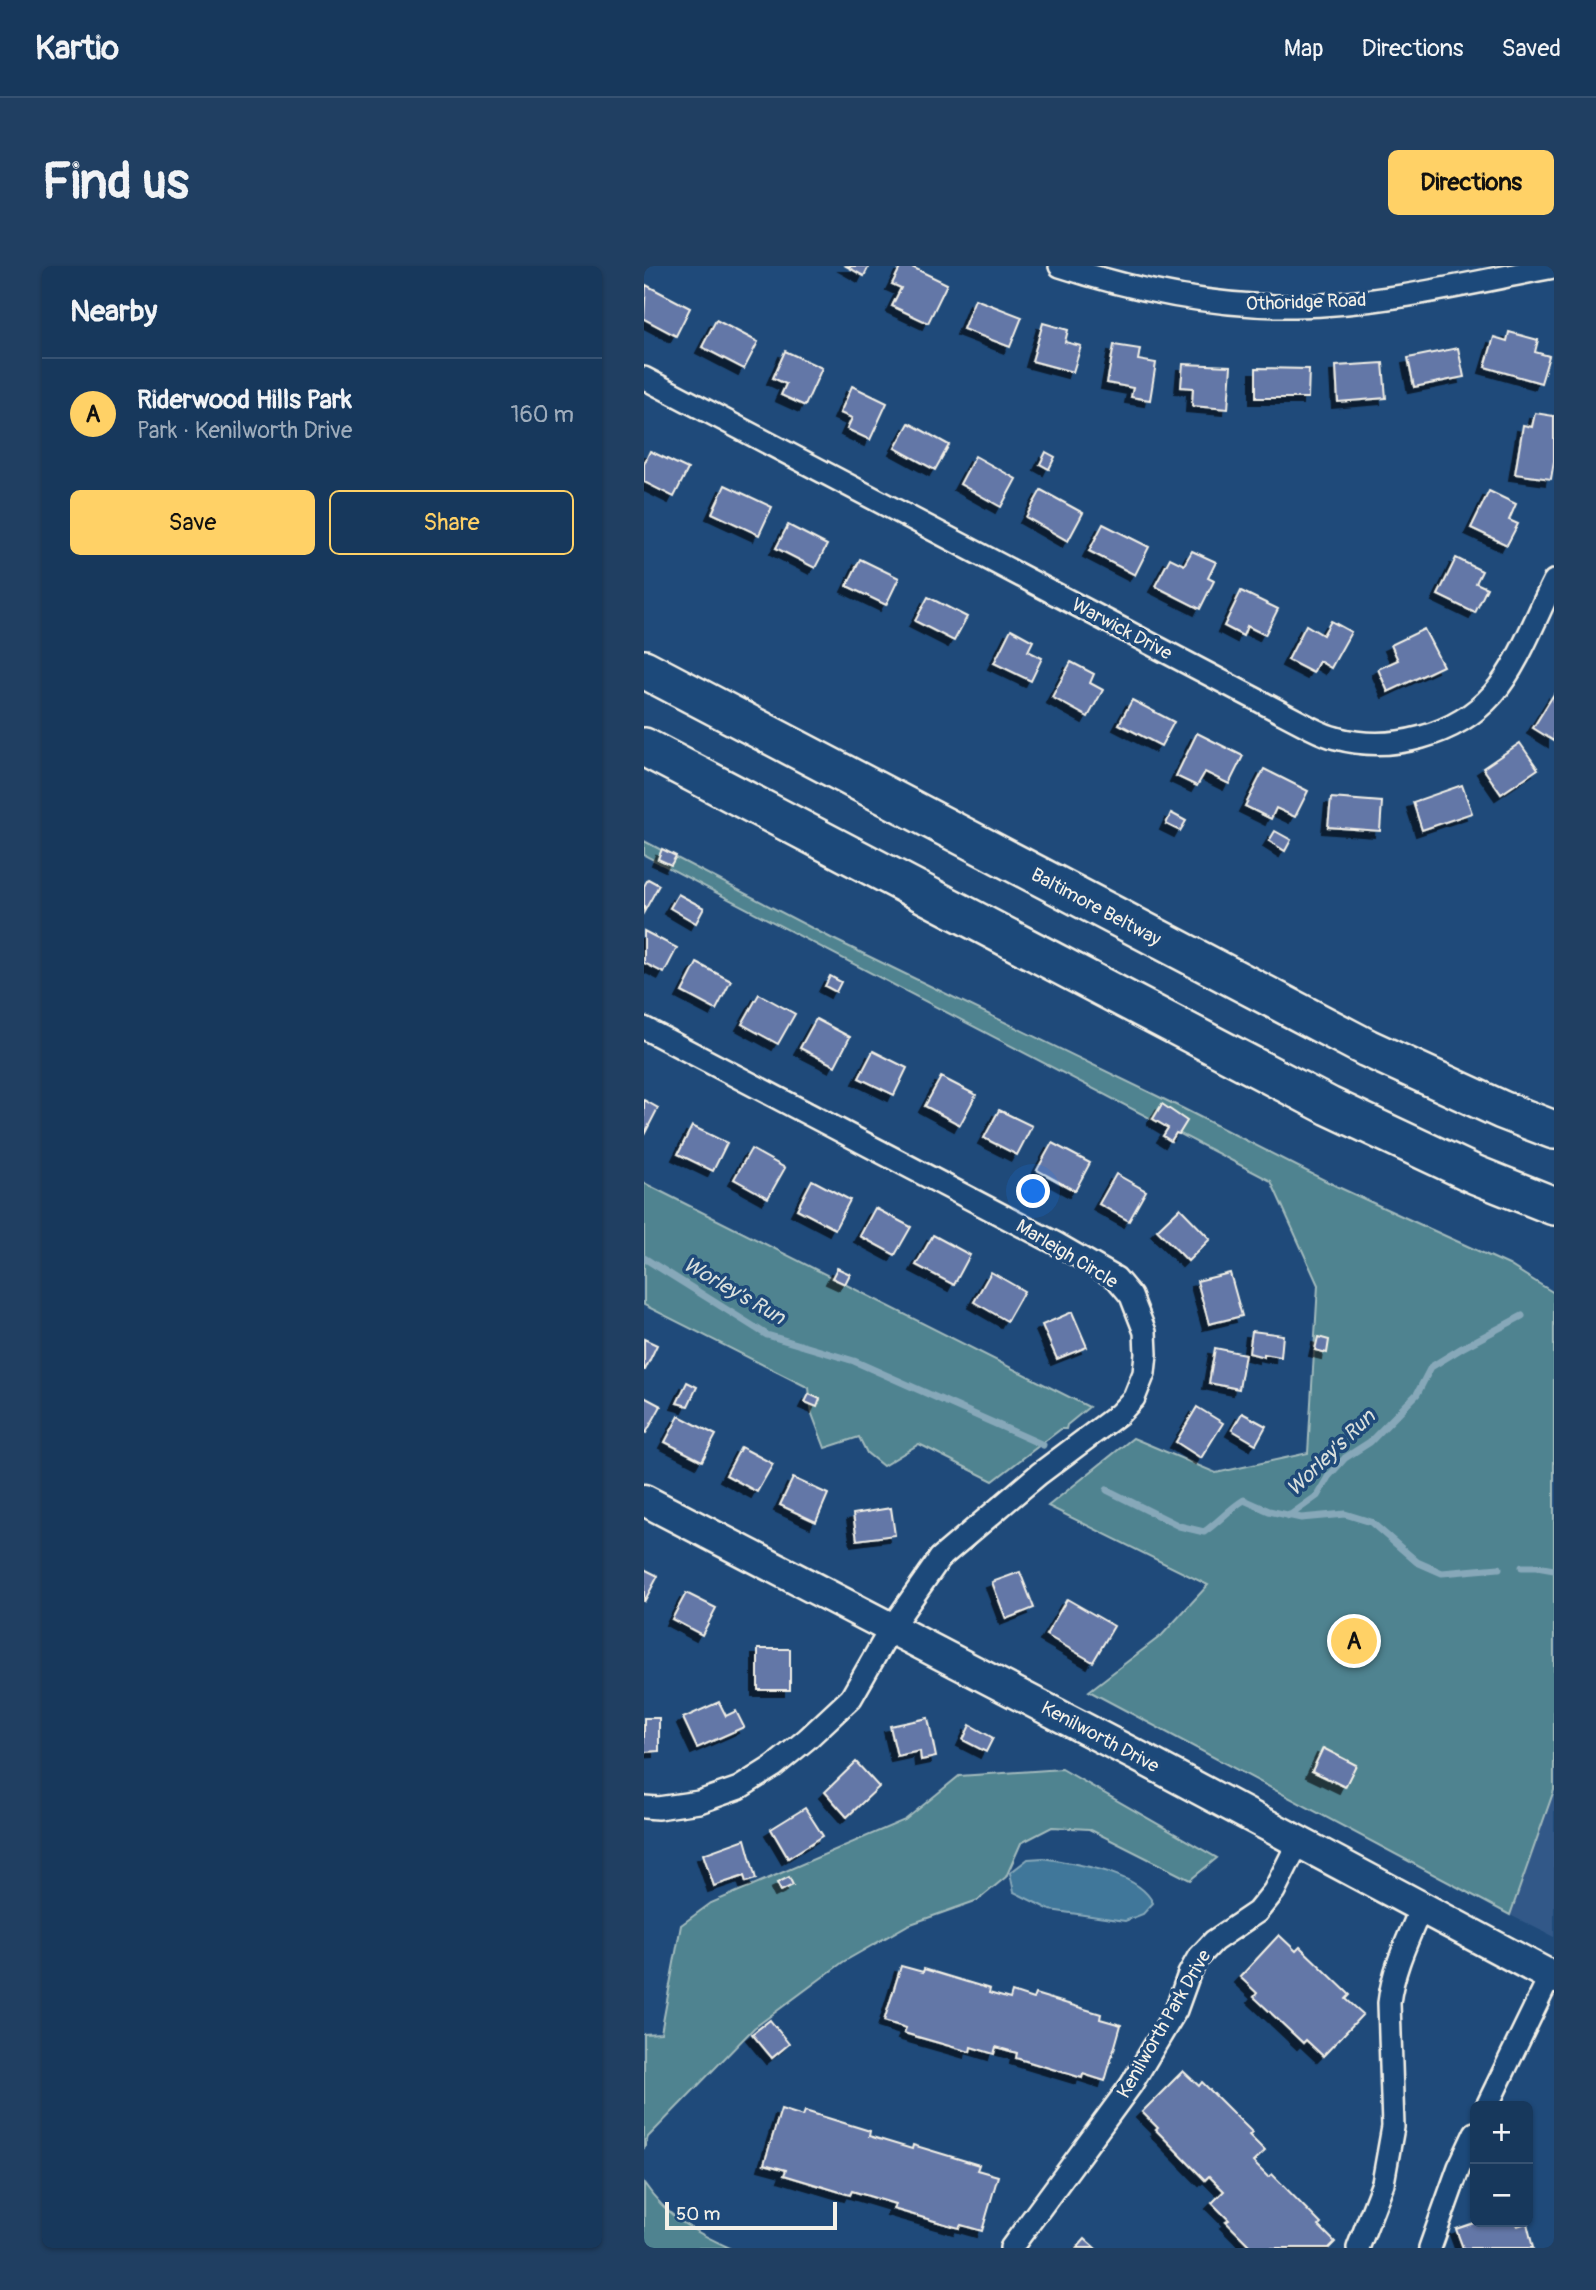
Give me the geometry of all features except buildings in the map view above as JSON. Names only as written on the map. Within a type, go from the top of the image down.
[{"type":"highway","name":"Baltimore Beltway","points":[[644,669],[1367,1048],[1502,1110],[1554,1130]]},
{"type":"highway","points":[[644,747],[1329,1106],[1476,1175],[1554,1206]]},
{"type":"street","name":"Othoridge Road","points":[[1059,266],[1121,285],[1180,298],[1240,305],[1297,306],[1419,293],[1554,267]]},
{"type":"street","name":"Warwick Drive","points":[[644,378],[1311,728],[1336,738],[1364,743],[1422,738],[1469,715],[1493,694],[1508,673],[1554,581]]},
{"type":"street","name":"Marleigh Circle","points":[[644,1028],[1057,1244],[1116,1278],[1131,1296],[1144,1332],[1146,1354],[1144,1373],[1134,1398],[1119,1414],[1039,1474],[940,1558],[891,1629],[851,1698],[774,1766],[738,1788],[699,1802],[658,1808],[644,1807]]},
{"type":"street","name":"Kenilworth Drive","points":[[644,1500],[1145,1760],[1552,1977]]},
{"type":"street","name":"Kenilworth Park Drive","points":[[1011,2248],[1131,2085],[1176,2010],[1198,1958],[1214,1941],[1257,1912],[1274,1891],[1298,1843]]},
{"type":"street","points":[[1357,2248],[1382,2183],[1393,2127],[1389,2003],[1391,1984],[1421,1908]]},
{"type":"street","points":[[1490,2101],[1552,1977]]},
{"type":"street","points":[[1430,2248],[1470,2144]]},
{"type":"shaded area","points":[[1554,1790],[1554,1937],[1510,1915]]},
{"type":"shaded area","points":[[1043,1858],[1087,1866],[1120,1876],[1145,1892],[1153,1903],[1143,1914],[1125,1921],[1050,1910],[1014,1892],[1010,1873],[1028,1859]]},
{"type":"green space","points":[[644,841],[831,938],[1184,1109],[1338,1187],[1509,1265],[1554,1293],[1554,1790],[1510,1915],[1089,1691],[1162,1635],[1208,1585],[1048,1506],[1133,1438],[1216,1473],[1308,1453],[1318,1285],[1271,1181],[644,855]]},
{"type":"green space","points":[[644,1183],[1089,1407],[1067,1425],[1066,1429],[1061,1429],[993,1481],[919,1444],[883,1466],[867,1453],[859,1437],[825,1448],[812,1414],[809,1388],[644,1305]]},
{"type":"green space","points":[[1062,1769],[1217,1858],[1190,1880],[1089,1829],[1052,1827],[1021,1843],[1006,1877],[978,1900],[908,1925],[843,1962],[754,2028],[648,2137],[644,2149],[644,2034],[661,2033],[681,1925],[711,1903],[905,1820],[959,1776]]},
{"type":"green space","points":[[644,2183],[662,2206],[682,2222],[730,2248],[644,2248]]},
{"type":"waterway","name":"Worley's Run","points":[[644,1258],[767,1335],[854,1361],[1043,1445]]},
{"type":"waterway","name":"Worley's Run","points":[[1289,1516],[1317,1496],[1328,1477],[1345,1458],[1370,1442],[1417,1394],[1431,1367],[1522,1316]]},
{"type":"waterway","points":[[1107,1490],[1179,1526],[1204,1532],[1244,1500],[1269,1511],[1301,1518],[1345,1514],[1371,1522],[1417,1562],[1442,1573],[1499,1568]]},
{"type":"waterway","points":[[1522,1567],[1554,1570]]},
{"type":"place","name":"Riderwood Hills Park","points":[[1354,1641]]}]
